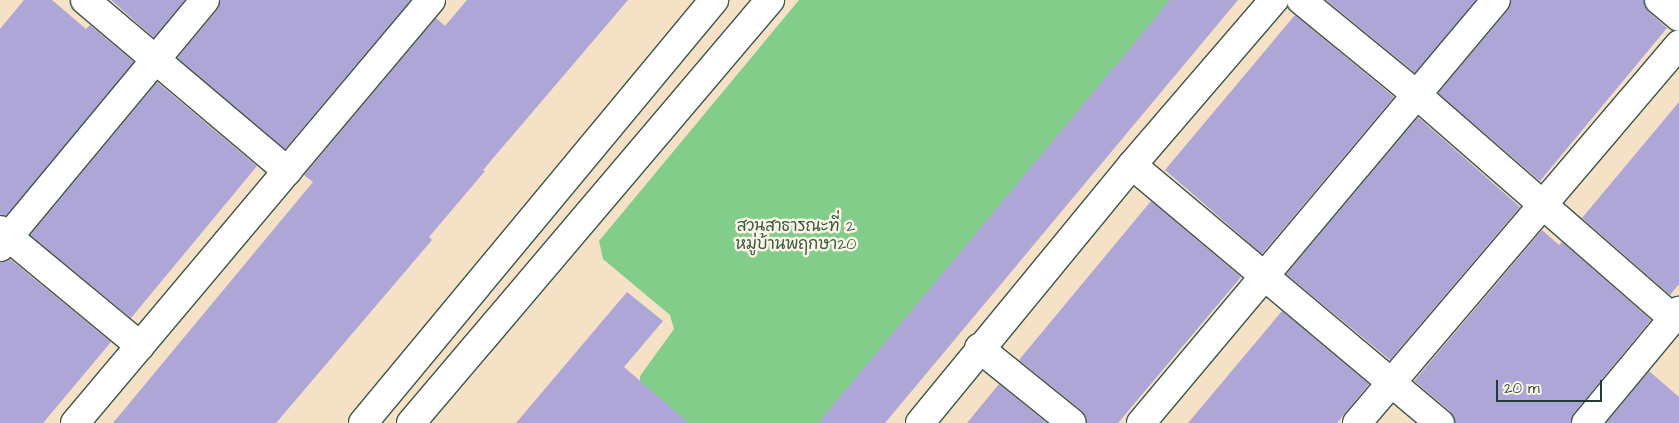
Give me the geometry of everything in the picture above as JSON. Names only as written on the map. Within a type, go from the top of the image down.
[{"type":"street","points":[[85,0],[287,171]]},
{"type":"street","points":[[140,346],[3,238],[205,0]]},
{"type":"street","points":[[75,423],[431,0]]},
{"type":"street","points":[[362,423],[714,0]]},
{"type":"street","points":[[411,423],[770,0]]},
{"type":"street","points":[[920,423],[979,348],[1132,165],[1274,0]]},
{"type":"street","points":[[1301,0],[1417,95],[1542,204],[1676,314],[1586,423]]},
{"type":"street","points":[[1141,423],[1496,0]]},
{"type":"street","points":[[1658,0],[1679,17]]},
{"type":"street","points":[[1357,423],[1542,204],[1679,46]]},
{"type":"street","points":[[1132,165],[1393,380],[1440,423]]},
{"type":"street","points":[[979,348],[1072,423]]},
{"type":"green space","name":"สวนสาธารณะที่ 2 หมู่บ้านพฤกษา20","points":[[799,0],[1182,0],[834,423],[679,423],[640,392],[640,376],[674,329],[670,315],[603,259],[599,241]]},
{"type":"building","points":[[24,0],[52,0],[86,29],[90,25],[134,62],[6,216],[0,215],[0,29]]},
{"type":"building","points":[[111,0],[185,0],[154,38]]},
{"type":"building","points":[[220,0],[411,0],[285,149],[177,58],[217,10]]},
{"type":"building","points":[[467,0],[628,0],[483,170],[485,171],[429,237],[432,240],[276,423],[113,423],[313,182],[304,175],[436,18],[445,26]]},
{"type":"building","points":[[1170,0],[1238,0],[885,423],[818,423]]},
{"type":"building","points":[[1326,0],[1476,0],[1415,73]]},
{"type":"building","points":[[1511,0],[1644,0],[1649,12],[1667,28],[1540,181],[1438,93],[1508,10]]},
{"type":"building","points":[[1295,15],[1394,97],[1262,254],[1165,170]]},
{"type":"building","points":[[157,82],[257,166],[131,318],[30,235]]},
{"type":"building","points":[[1679,102],[1679,284],[1670,295],[1582,218]]},
{"type":"building","points":[[1418,117],[1520,207],[1390,360],[1286,274]]},
{"type":"building","points":[[1151,201],[1241,277],[1118,423],[1087,423],[1082,411],[1019,360]]},
{"type":"building","points":[[1542,230],[1559,245],[1562,242],[1651,320],[1574,413],[1571,423],[1455,423],[1450,411],[1414,381]]},
{"type":"building","points":[[10,259],[111,342],[43,423],[0,423],[0,262]]},
{"type":"building","points":[[627,292],[663,321],[624,367],[689,423],[516,423]]},
{"type":"building","points":[[1282,311],[1369,384],[1337,423],[1188,423]]},
{"type":"building","points":[[1649,371],[1679,397],[1679,423],[1606,423]]},
{"type":"building","points":[[999,384],[1047,423],[967,423]]}]
